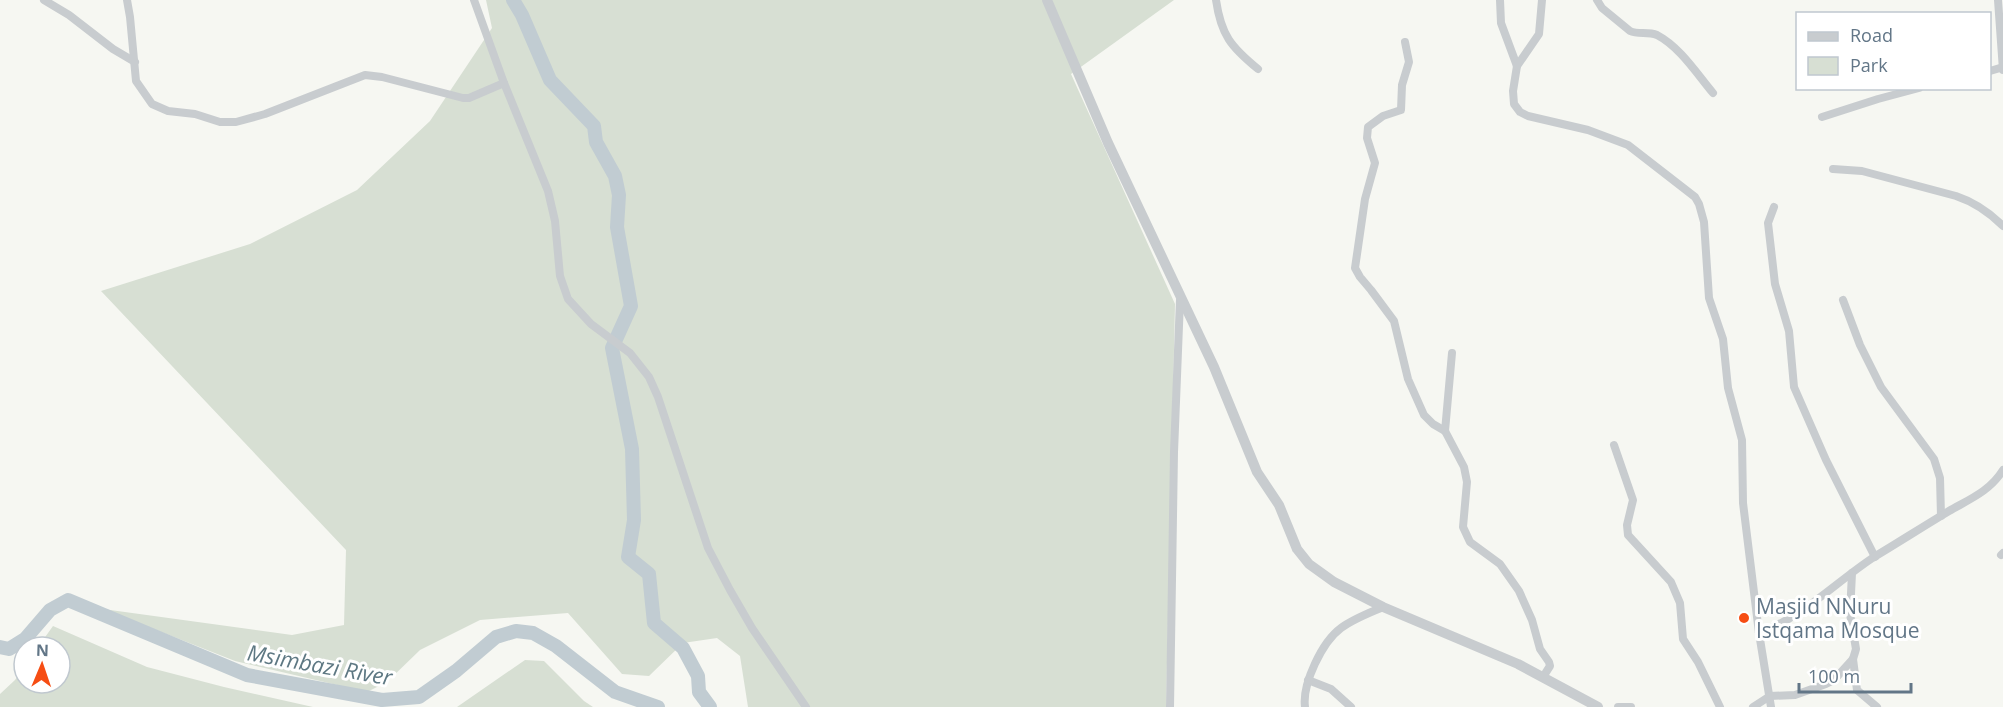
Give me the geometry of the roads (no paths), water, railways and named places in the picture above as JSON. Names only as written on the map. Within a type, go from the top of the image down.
[{"type":"street","points":[[44,0],[69,15],[112,49],[135,62]]},
{"type":"street","points":[[127,0],[136,81],[152,104],[168,111],[195,114],[220,122],[236,122],[264,114],[365,75],[382,77],[463,98],[470,98],[504,83]]},
{"type":"street","points":[[474,0],[504,83],[548,191],[555,221],[560,276],[568,299],[580,314],[640,363],[649,377],[658,397],[702,534],[752,628],[806,707]]},
{"type":"street","points":[[1047,0],[1108,143],[1214,367],[1257,472],[1279,505],[1297,549],[1309,564],[1334,582],[1383,607],[1544,677],[1598,707]]},
{"type":"street","points":[[1216,0],[1224,33],[1233,47],[1258,69]]},
{"type":"street","points":[[1500,0],[1501,23],[1517,66],[1513,99],[1520,111],[1528,116],[1600,134],[1628,145],[1695,197],[1699,204],[1707,242],[1709,298],[1723,339],[1728,388],[1742,440],[1743,503],[1759,633],[1771,707]]},
{"type":"street","points":[[1517,66],[1539,34],[1542,0]]},
{"type":"street","points":[[1597,0],[1602,8],[1630,31],[1652,33],[1664,39],[1686,60],[1713,93]]},
{"type":"street","points":[[1998,0],[2003,44],[2003,69]]},
{"type":"street","points":[[1405,42],[1409,62],[1402,85],[1401,110],[1372,122],[1366,133],[1375,163],[1365,199],[1355,268],[1394,321],[1408,379],[1424,416],[1445,431],[1459,457],[1467,482],[1463,527],[1465,534],[1470,542],[1500,564],[1519,591],[1532,621],[1540,649],[1549,662],[1550,666],[1544,677]]},
{"type":"street","points":[[1822,117],[1912,90]]},
{"type":"street","points":[[1833,169],[1862,171],[1971,201],[1994,216],[2003,226]]},
{"type":"street","points":[[1774,207],[1768,223],[1775,285],[1789,331],[1794,387],[1826,460],[1875,557]]},
{"type":"street","points":[[1170,707],[1176,370],[1181,305],[1179,295]]},
{"type":"street","points":[[1843,300],[1860,345],[1881,387],[1934,459],[1940,478],[1941,516]]},
{"type":"street","points":[[1445,431],[1452,353]]},
{"type":"street","points":[[1614,445],[1633,500],[1627,525],[1628,535],[1671,582],[1680,603],[1683,639],[1698,662],[1720,707]]},
{"type":"street","points":[[1759,633],[1795,615],[1875,557],[1976,497],[1992,484],[2003,470]]},
{"type":"street","points":[[1852,573],[1850,614],[1856,649],[1853,659],[1857,690],[1877,707]]},
{"type":"street","points":[[1305,707],[1304,696],[1308,680],[1333,635],[1342,627],[1383,607]]},
{"type":"street","points":[[1753,707],[1770,696],[1795,695],[1827,684],[1834,680],[1853,659]]},
{"type":"street","points":[[1308,680],[1331,689],[1352,707]]},
{"type":"street","points":[[1618,707],[1631,707]]},
{"type":"waterway","points":[[513,0],[522,15],[550,80],[594,126],[596,142],[615,176],[619,195],[617,227],[631,306],[612,348],[632,449],[634,520],[628,557],[649,574],[654,623],[683,648],[698,676],[699,692],[710,707]]},
{"type":"waterway","name":"Msimbazi River","points":[[0,647],[9,649],[25,639],[50,610],[68,600],[247,675],[382,700],[419,697],[456,671],[496,637],[516,631],[533,633],[556,646],[615,692],[658,707]]},
{"type":"place","name":"Masjid NNuru Istqama Mosque","points":[[1744,618]]}]
